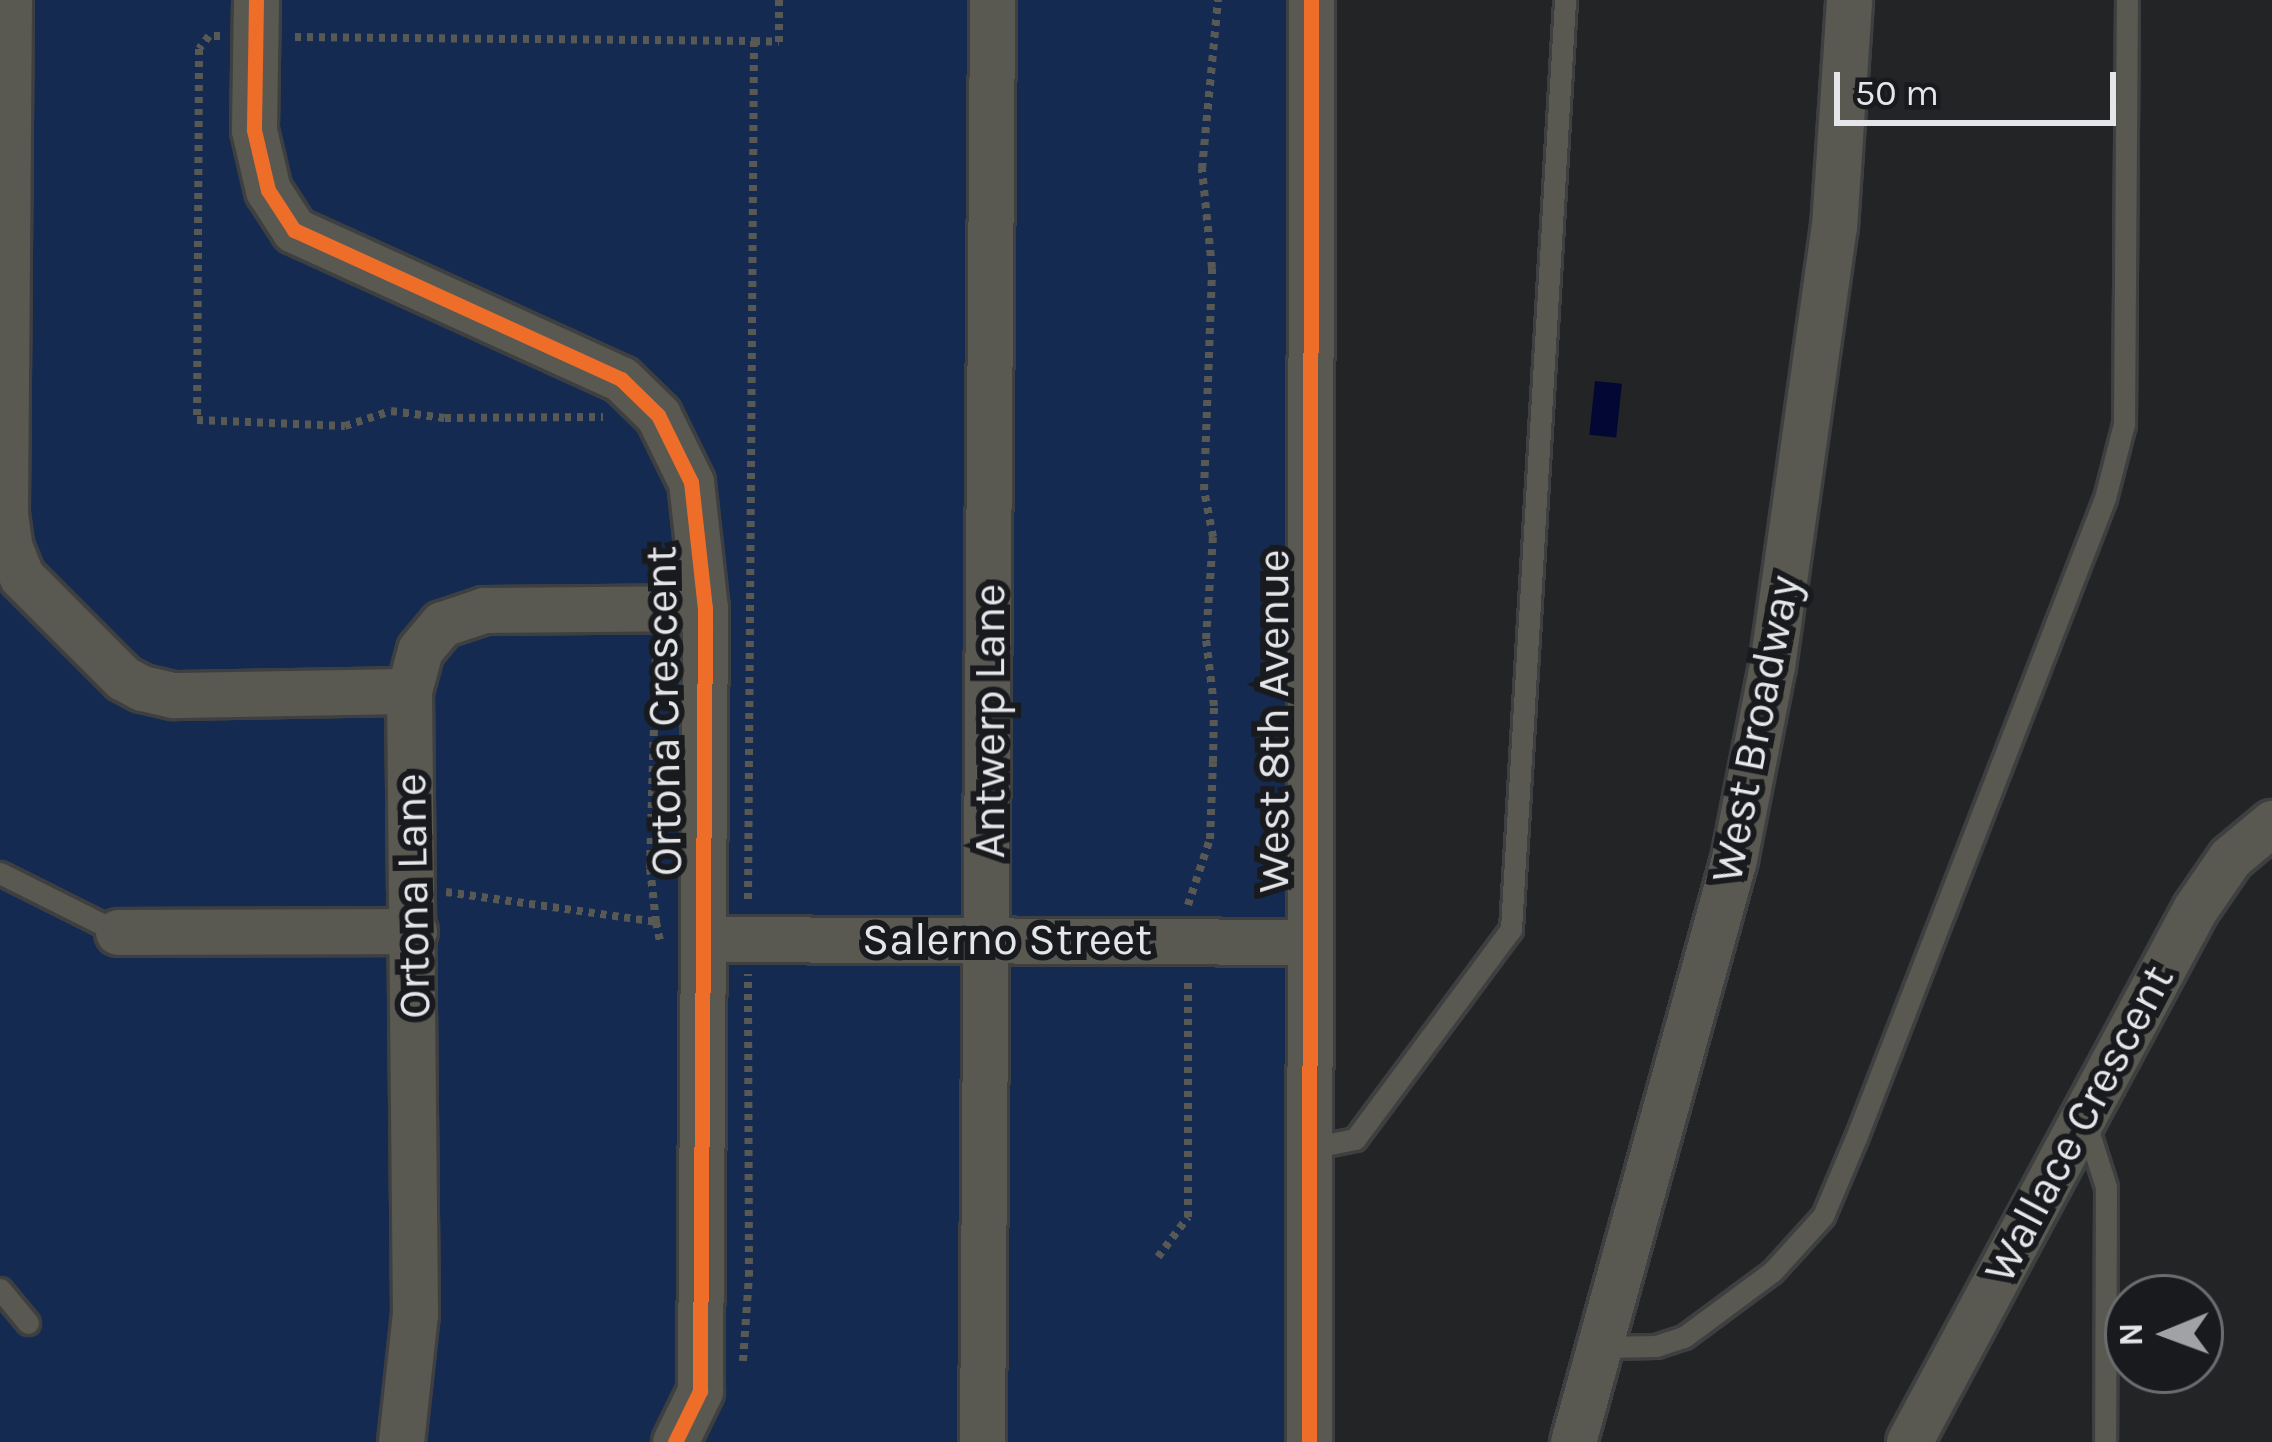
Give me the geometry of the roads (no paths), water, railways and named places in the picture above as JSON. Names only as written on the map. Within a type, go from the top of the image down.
[{"type":"street","points":[[9,0],[5,514],[10,548],[22,577],[123,679],[142,688],[172,695],[409,691]]},
{"type":"street","name":"Antwerp Lane","points":[[982,1442],[992,0]]},
{"type":"street","name":"West 8th Avenue","points":[[1310,1442],[1311,0]]},
{"type":"street","name":"West Broadway","points":[[1573,1442],[1734,859],[1772,667],[1834,227],[1849,0]]},
{"type":"street","name":"Ortona Crescent","points":[[256,18],[254,130],[268,190],[293,230],[621,379],[658,415],[691,482],[684,608],[682,941],[700,1390],[675,1442]]},
{"type":"street","name":"Ortona Lane","points":[[401,1442],[415,1314],[409,691],[421,650],[442,624],[484,610],[684,608]]},
{"type":"street","name":"Wallace Crescent","points":[[1909,1442],[2195,909],[2230,858],[2272,823]]},
{"type":"street","points":[[118,932],[414,909]]},
{"type":"street","name":"Salerno Street","points":[[682,941],[1310,942]]},
{"type":"lane","points":[[1310,1148],[1354,1139],[1511,929],[1565,0]]},
{"type":"lane","points":[[1600,1347],[1656,1346],[1684,1337],[1772,1272],[1822,1216],[1856,1138],[2105,498],[2124,424],[2127,0]]},
{"type":"lane","points":[[0,873],[118,932]]},
{"type":"lane","points":[[2083,1115],[2106,1187],[2104,1442]]},
{"type":"lane","points":[[0,1289],[28,1323]]}]
